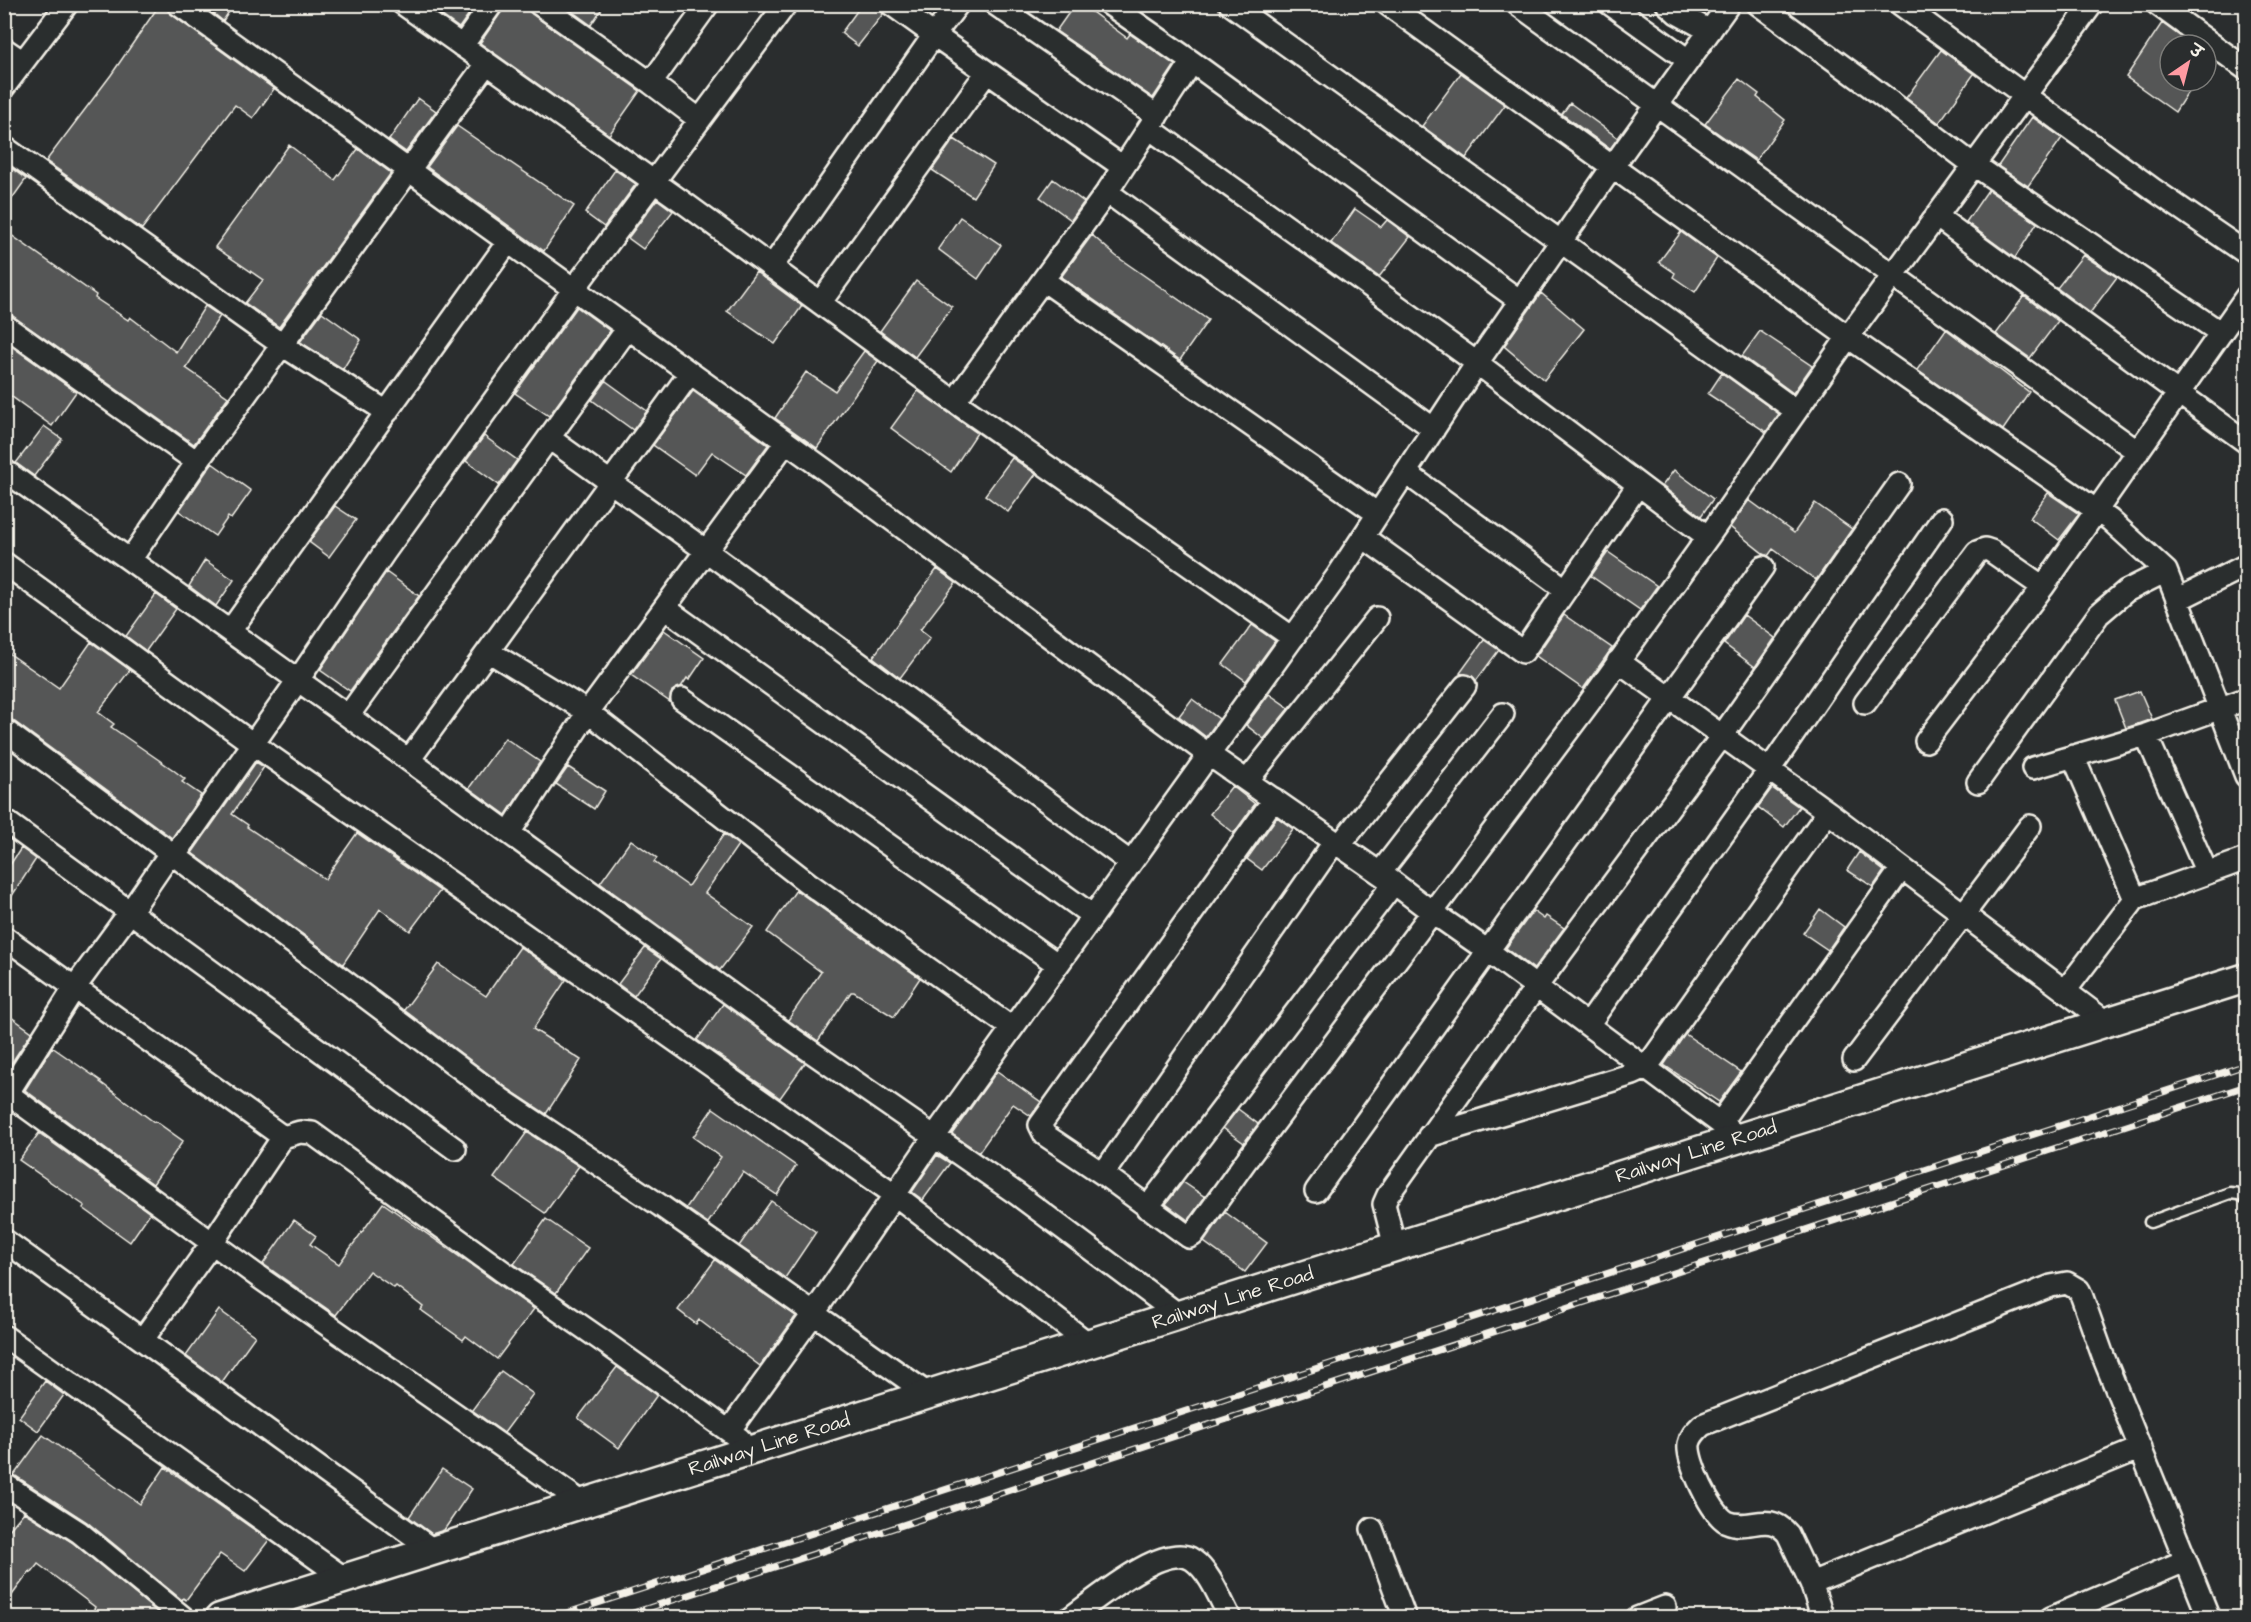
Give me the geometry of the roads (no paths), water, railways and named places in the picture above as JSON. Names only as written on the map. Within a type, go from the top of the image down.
[{"type":"street","points":[[4,87],[67,4]]},
{"type":"street","points":[[178,4],[786,442],[1209,754],[1488,951],[1730,1131],[1902,868]]},
{"type":"street","points":[[403,4],[654,182],[955,402],[1293,638]]},
{"type":"street","points":[[462,46],[492,4]]},
{"type":"street","points":[[539,4],[700,120]]},
{"type":"street","points":[[651,83],[708,4]]},
{"type":"street","points":[[583,1503],[212,1243],[6,1095],[75,987],[253,744],[384,553],[574,290],[786,4]]},
{"type":"street","points":[[891,4],[1124,167]]},
{"type":"street","points":[[771,268],[958,4]]},
{"type":"street","points":[[995,4],[1708,537]]},
{"type":"street","points":[[1108,4],[1192,62],[1520,301]]},
{"type":"street","points":[[1230,4],[1795,410]]},
{"type":"street","points":[[1387,4],[1848,337],[2110,520],[2166,571],[2247,776]]},
{"type":"street","points":[[1517,4],[2138,452]]},
{"type":"street","points":[[1610,4],[1688,60]]},
{"type":"street","points":[[1667,4],[1677,13],[1710,31]]},
{"type":"street","points":[[729,1431],[934,1137],[1364,537],[1477,363],[1613,166],[1729,4]]},
{"type":"street","points":[[1758,4],[1974,165],[2222,333]]},
{"type":"street","points":[[1900,4],[2154,190],[2247,254]]},
{"type":"street","points":[[1274,799],[1040,1125],[1045,1135],[1103,1174],[1187,1236],[1193,1235],[1245,1162],[1589,703],[1708,537],[1795,410],[2092,4]]},
{"type":"street","points":[[2157,4],[2247,69]]},
{"type":"street","points":[[4,49],[23,62]]},
{"type":"street","points":[[955,402],[1107,192],[1192,62]]},
{"type":"street","points":[[130,560],[197,462],[486,64]]},
{"type":"street","points":[[820,303],[987,72]]},
{"type":"street","points":[[4,147],[282,345],[387,412]]},
{"type":"street","points":[[1107,192],[1434,429]]},
{"type":"street","points":[[1936,216],[2247,442]]},
{"type":"street","points":[[230,631],[508,242]]},
{"type":"street","points":[[1043,279],[1378,514]]},
{"type":"street","points":[[1926,741],[2043,587],[2247,297]]},
{"type":"street","points":[[4,325],[197,462]]},
{"type":"street","points":[[348,716],[628,328]]},
{"type":"street","points":[[409,760],[690,373]]},
{"type":"street","points":[[549,438],[1131,863]]},
{"type":"street","points":[[509,833],[588,712],[786,442]]},
{"type":"street","points":[[4,470],[790,1037],[1017,1194],[1179,1315]]},
{"type":"street","points":[[1406,473],[1565,589]]},
{"type":"street","points":[[1364,537],[1522,652],[1638,484]]},
{"type":"street","points":[[1395,1247],[1384,1204],[1388,1195],[1536,987],[1722,736],[1899,484]]},
{"type":"street","points":[[1588,1025],[1769,770],[1942,519]]},
{"type":"street","points":[[1865,703],[1977,552],[1985,549],[1991,550],[2043,587]]},
{"type":"street","points":[[4,562],[253,744],[894,1194],[1089,1344]]},
{"type":"street","points":[[2177,600],[2245,566]]},
{"type":"street","points":[[1316,1191],[1763,567]]},
{"type":"street","points":[[1978,782],[2099,614],[2126,591],[2166,571]]},
{"type":"street","points":[[665,608],[1093,916]]},
{"type":"street","points":[[1247,781],[1377,618]]},
{"type":"street","points":[[488,651],[588,712],[808,883],[1012,1028]]},
{"type":"street","points":[[1618,661],[1828,812],[2106,1022]]},
{"type":"street","points":[[1103,1174],[1338,843],[1465,686]]},
{"type":"street","points":[[682,699],[1058,964]]},
{"type":"street","points":[[2033,768],[2146,735],[2247,699]]},
{"type":"street","points":[[1147,1208],[1503,714]]},
{"type":"street","points":[[4,730],[501,1099],[661,1206],[928,1394]]},
{"type":"street","points":[[2146,735],[2207,873]]},
{"type":"street","points":[[2073,756],[2135,899]]},
{"type":"street","points":[[1429,1136],[1633,1074],[1646,1068],[1828,812]]},
{"type":"street","points":[[4,820],[454,1149]]},
{"type":"street","points":[[1854,1060],[2030,826]]},
{"type":"street","points":[[2066,992],[2135,899],[2247,859]]},
{"type":"street","points":[[4,937],[283,1137]]},
{"type":"street","name":"Railway Line Road","points":[[220,1617],[1395,1247],[1730,1131],[2106,1022],[2247,978]]},
{"type":"street","points":[[143,1339],[212,1243],[283,1137],[300,1132],[312,1133],[502,1272],[754,1449]]},
{"type":"street","points":[[4,1240],[433,1550]]},
{"type":"street","points":[[1823,1617],[1811,1583],[1788,1534],[1778,1524],[1761,1522],[1736,1524],[1719,1516],[1712,1507],[1693,1464],[1689,1446],[1692,1435],[1702,1425],[2051,1286],[2067,1283],[2079,1290],[2082,1297],[2103,1356],[2209,1617]]},
{"type":"street","points":[[4,1336],[344,1578]]},
{"type":"street","points":[[1811,1583],[2141,1448]]},
{"type":"street","points":[[4,1484],[79,1533],[184,1617]]},
{"type":"street","points":[[1372,1529],[1405,1617]]},
{"type":"street","points":[[1070,1617],[1149,1563],[1173,1554],[1187,1556],[1200,1565],[1230,1617]]},
{"type":"street","points":[[2051,1617],[2185,1561]]},
{"type":"street","points":[[1636,1617],[1665,1606]]},
{"type":"lane","points":[[2150,1222],[2230,1192],[2247,1198]]},
{"type":"railway","points":[[552,1618],[2246,1065]]},
{"type":"railway","points":[[618,1618],[2246,1086]]}]
